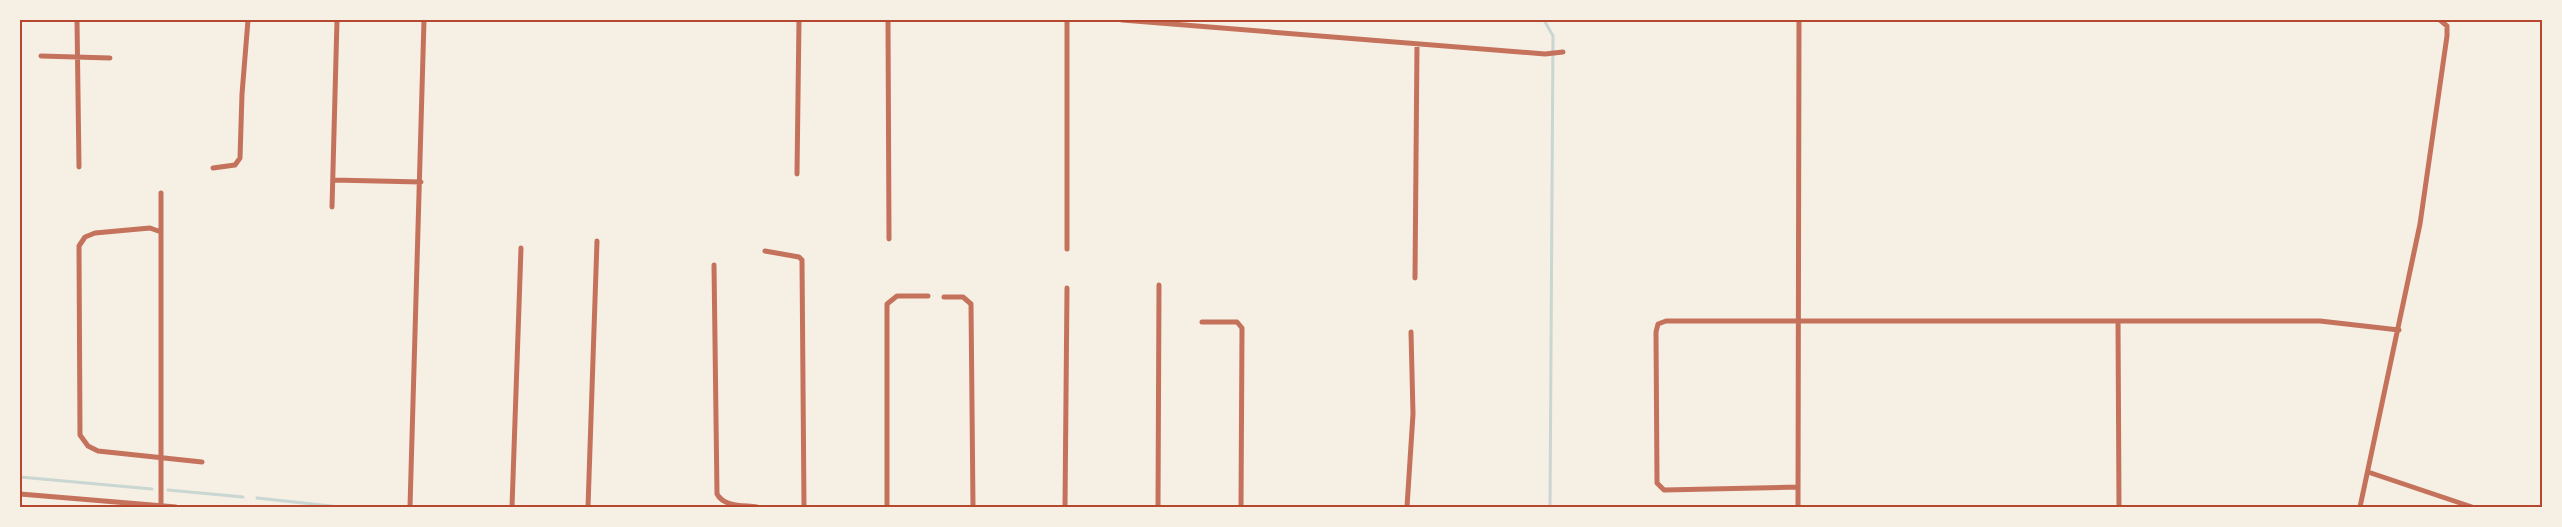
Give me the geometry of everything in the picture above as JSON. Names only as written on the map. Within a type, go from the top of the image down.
[{"type":"street","points":[[77,20],[78,167]]},
{"type":"street","points":[[212,168],[236,165],[240,158],[242,94],[248,20]]},
{"type":"street","points":[[332,207],[337,20]]},
{"type":"street","points":[[410,507],[420,217],[424,20]]},
{"type":"street","points":[[798,174],[799,20]]},
{"type":"street","points":[[888,20],[889,239]]},
{"type":"street","points":[[1067,20],[1067,249]]},
{"type":"street","points":[[1122,20],[1545,54],[1563,52]]},
{"type":"street","points":[[1798,507],[1799,20]]},
{"type":"street","points":[[2360,507],[2420,224],[2433,148],[2447,36],[2447,26],[2440,20]]},
{"type":"street","points":[[1415,278],[1417,44]]},
{"type":"street","points":[[41,56],[110,58]]},
{"type":"street","points":[[333,180],[421,182]]},
{"type":"street","points":[[161,193],[161,506]]},
{"type":"street","points":[[161,232],[150,228],[95,233],[86,237],[80,246],[80,435],[88,446],[98,451],[202,462]]},
{"type":"street","points":[[588,507],[597,241]]},
{"type":"street","points":[[512,507],[521,248]]},
{"type":"street","points":[[765,251],[799,257],[802,260],[804,507]]},
{"type":"street","points":[[714,266],[717,494],[720,500],[727,503],[754,507]]},
{"type":"street","points":[[1158,507],[1159,285]]},
{"type":"street","points":[[1065,507],[1067,288]]},
{"type":"street","points":[[887,507],[887,304],[897,296],[928,296]]},
{"type":"street","points":[[944,297],[963,297],[971,304],[973,507]]},
{"type":"street","points":[[1798,487],[1664,490],[1660,488],[1657,484],[1656,332],[1658,324],[1666,321],[1798,320],[2320,321],[2398,330]]},
{"type":"street","points":[[2118,320],[2119,507]]},
{"type":"street","points":[[1202,322],[1237,322],[1242,328],[1241,507]]},
{"type":"street","points":[[1407,507],[1413,414],[1412,332]]},
{"type":"street","points":[[2368,472],[2472,507]]},
{"type":"street","points":[[20,494],[176,507]]},
{"type":"waterway","points":[[1544,20],[1553,36],[1550,507]]},
{"type":"waterway","points":[[20,477],[152,489]]},
{"type":"waterway","points":[[168,490],[243,497]]},
{"type":"waterway","points":[[257,498],[340,507]]}]
